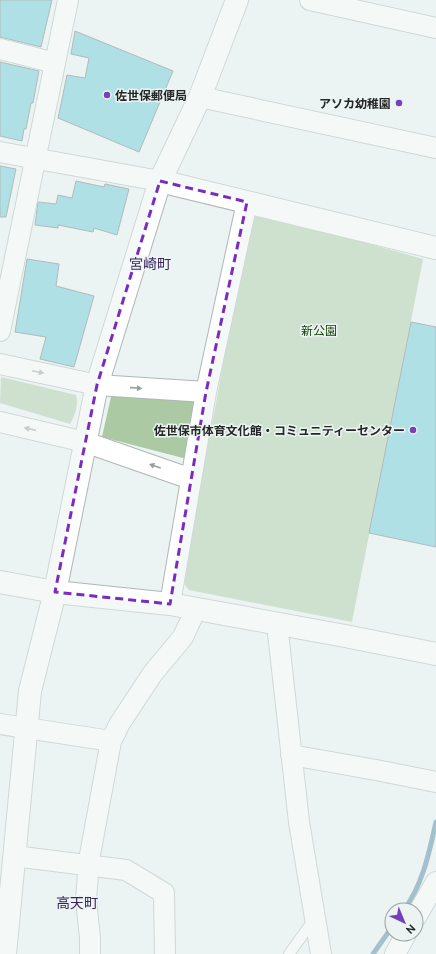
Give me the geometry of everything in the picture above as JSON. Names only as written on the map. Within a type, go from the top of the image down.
[{"type":"street","points":[[0,332],[68,0]]},
{"type":"street","points":[[5,954],[30,692],[54,592],[97,385],[160,181],[200,96],[237,0]]},
{"type":"street","points":[[310,0],[436,28]]},
{"type":"street","points":[[0,49],[55,63]]},
{"type":"street","points":[[200,96],[436,148]]},
{"type":"street","points":[[0,152],[160,181],[436,248]]},
{"type":"street","points":[[170,604],[206,392],[247,202]]},
{"type":"street","points":[[0,364],[97,385],[206,392]]},
{"type":"street","points":[[0,422],[85,442],[192,479]]},
{"type":"street","points":[[0,582],[54,592],[170,604],[436,654]]},
{"type":"street","points":[[90,954],[86,900],[88,866],[111,741],[120,723],[153,673],[183,637],[196,609]]},
{"type":"street","points":[[277,624],[286,694],[291,755],[321,954]]},
{"type":"street","points":[[0,724],[111,741]]},
{"type":"street","points":[[291,755],[436,782]]},
{"type":"street","points":[[14,856],[126,870],[164,893],[165,954]]},
{"type":"street","points":[[424,903],[436,882]]},
{"type":"street","points":[[395,954],[402,942]]},
{"type":"lane","points":[[289,954],[315,918]]},
{"type":"highlighted area","points":[[160,181],[247,202],[206,392],[170,604],[55,592],[97,385]]},
{"type":"green space","name":"新公園","points":[[260,213],[423,259],[352,622],[189,590],[181,580],[206,448],[213,419],[249,220]]},
{"type":"green space","points":[[1,377],[76,395],[76,410],[70,424],[0,403]]},
{"type":"green space","points":[[112,392],[196,402],[187,459],[102,437]]},
{"type":"building","points":[[0,0],[52,0],[41,47],[0,37]]},
{"type":"building","points":[[75,31],[173,71],[139,152],[58,118],[67,75],[85,78],[89,58],[71,54]]},
{"type":"building","points":[[0,62],[39,71],[33,103],[31,103],[22,141],[0,136]]},
{"type":"building","points":[[0,166],[16,169],[6,217],[0,217]]},
{"type":"building","points":[[76,181],[104,187],[105,184],[129,189],[117,235],[94,228],[93,232],[58,225],[58,228],[35,225],[38,202],[56,204],[58,195],[72,198]]},
{"type":"building","points":[[27,259],[59,264],[56,286],[94,296],[74,367],[40,359],[46,337],[15,332]]},
{"type":"building","name":"佐世保市体育文化館・コミュニティーセンター","points":[[411,322],[436,327],[436,547],[369,533]]},
{"type":"waterway","points":[[410,902],[421,879],[436,822]]},
{"type":"waterway","points":[[373,954],[384,938]]},
{"type":"place","name":"佐世保郵便局","points":[[107,95]]},
{"type":"place","name":"アソカ幼稚園","points":[[399,103]]},
{"type":"place","name":"佐世保市体育文化館・コミュニティーセンター","points":[[413,430]]},
{"type":"district","name":"宮崎町","points":[[150,264]]},
{"type":"district","name":"高天町","points":[[77,903]]}]
